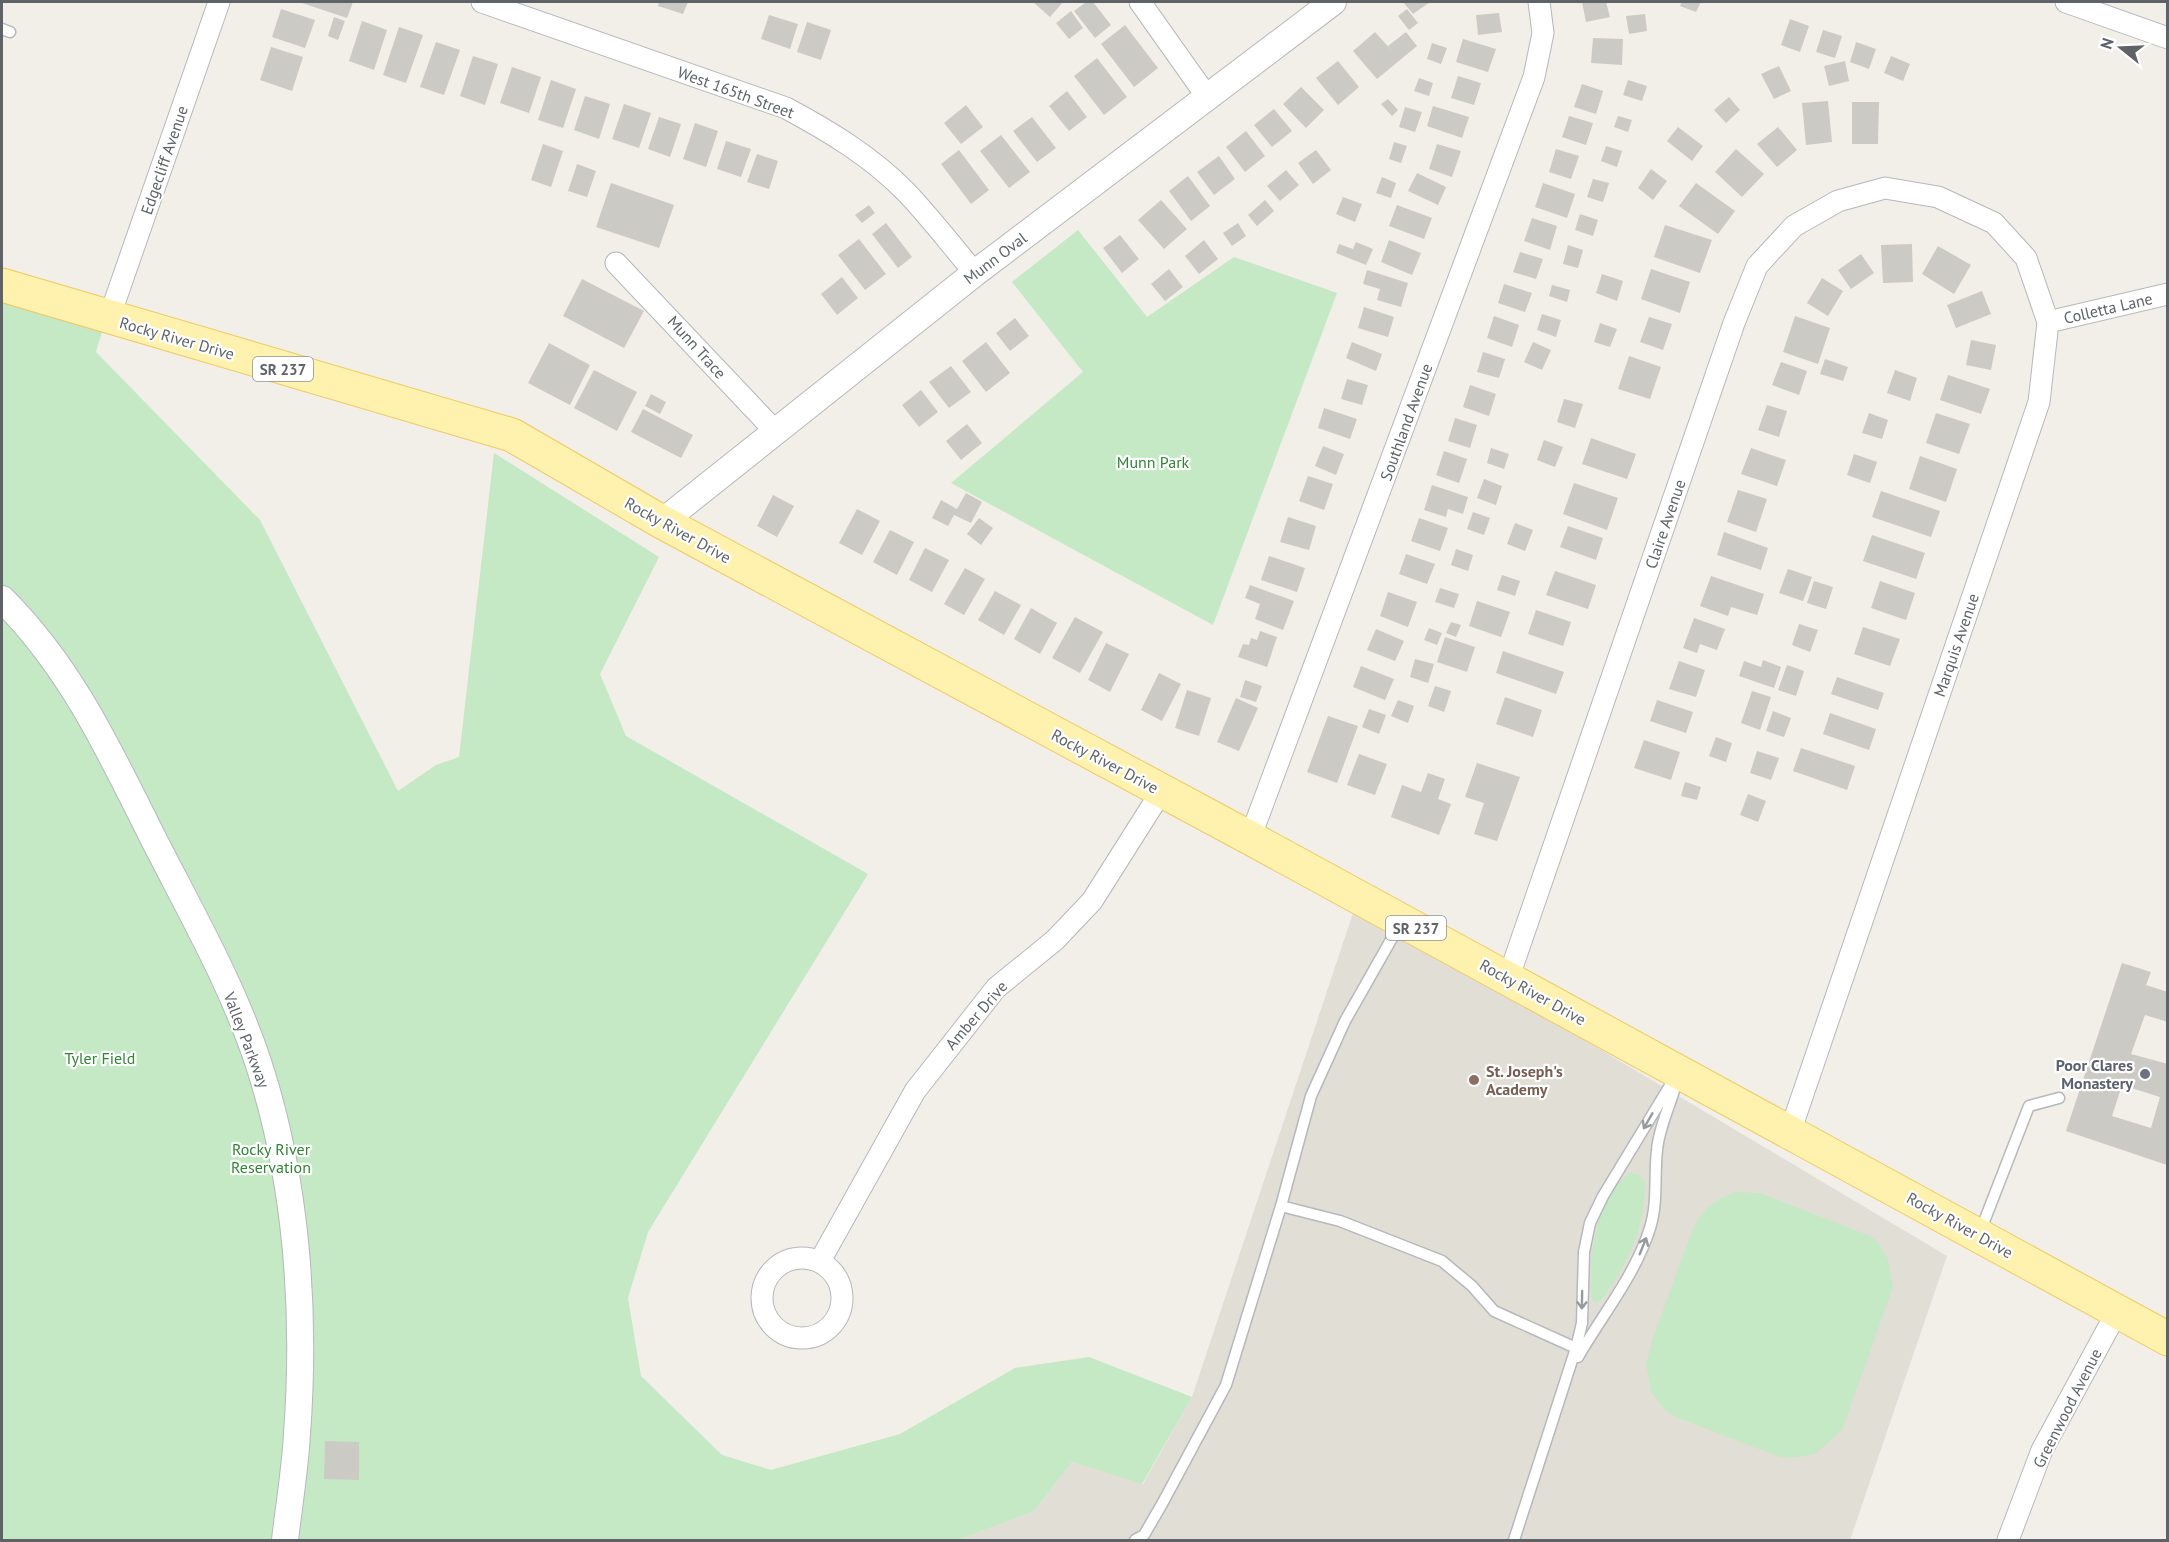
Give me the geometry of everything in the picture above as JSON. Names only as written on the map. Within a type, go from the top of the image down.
[{"type":"main road","name":"Rocky River Drive","points":[[2,285],[512,435],[662,522],[1250,838],[2168,1339]]},
{"type":"street","name":"Edgecliff Avenue","points":[[109,318],[219,2]]},
{"type":"street","name":"West 165th Street","points":[[482,2],[786,108],[821,126],[857,150],[906,191],[975,273]]},
{"type":"street","points":[[1140,2],[1208,98]]},
{"type":"street","name":"Munn Oval","points":[[662,522],[975,273],[1333,2]]},
{"type":"street","name":"Southland Avenue","points":[[1250,838],[1534,77],[1542,33],[1539,2]]},
{"type":"street","points":[[2066,2],[2168,38]]},
{"type":"street","name":"Claire Avenue","points":[[1508,979],[1734,323],[1757,266],[1794,226],[1838,201],[1886,188],[1938,197]]},
{"type":"street","name":"Marquis Avenue","points":[[1790,1132],[2039,402],[2048,322],[2026,258],[1994,223],[1938,197]]},
{"type":"street","name":"Munn Trace","points":[[616,263],[776,432]]},
{"type":"street","name":"Colletta Lane","points":[[2048,322],[2168,294]]},
{"type":"street","name":"Valley Parkway","points":[[2,599],[54,659],[92,716],[232,998],[259,1064],[276,1123],[293,1225],[299,1317],[297,1433],[285,1540]]},
{"type":"street","name":"Amber Drive","points":[[820,1261],[915,1091],[996,988],[1055,940],[1092,901],[1161,792]]},
{"type":"street","name":"Greenwood Avenue","points":[[2008,1540],[2042,1450],[2118,1310]]},
{"type":"lane","points":[[1142,1539],[1226,1385],[1281,1206],[1311,1096],[1345,1021],[1401,921]]},
{"type":"lane","points":[[1514,1540],[1571,1368],[1582,1323],[1584,1252],[1590,1223],[1603,1196],[1679,1072]]},
{"type":"lane","points":[[1571,1368],[1601,1317],[1626,1282],[1645,1242],[1655,1199],[1659,1134],[1679,1072]]},
{"type":"lane","points":[[1979,1235],[2029,1106],[2059,1098]]},
{"type":"lane","points":[[1281,1206],[1340,1221],[1442,1261],[1472,1286],[1494,1311],[1576,1348]]},
{"type":"shaded area","name":"St. Joseph's Academy","points":[[1356,904],[1947,1256],[1850,1540],[959,1540],[1034,1511],[1072,1462],[1143,1484],[1192,1397]]},
{"type":"green space","name":"Munn Park","points":[[1078,230],[1147,317],[1234,257],[1337,293],[1213,625],[951,483],[1083,372],[1012,282]]},
{"type":"green space","name":"Rocky River Reservation","points":[[2,285],[107,315],[96,352],[260,520],[398,791],[436,765],[459,757],[494,453],[659,557],[600,674],[626,736],[868,874],[648,1232],[628,1298],[641,1376],[722,1455],[771,1470],[900,1434],[1015,1368],[1089,1357],[1192,1397],[1142,1484],[1072,1462],[1034,1511],[959,1540],[2,1540]]},
{"type":"green space","points":[[1629,1173],[1640,1175],[1645,1182],[1643,1209],[1637,1235],[1627,1259],[1606,1295],[1595,1303],[1591,1293],[1591,1267],[1598,1222],[1610,1195]]},
{"type":"green space","points":[[1735,1192],[1760,1193],[1870,1236],[1878,1242],[1888,1259],[1893,1287],[1842,1430],[1815,1454],[1790,1458],[1777,1456],[1676,1417],[1666,1411],[1651,1392],[1646,1364],[1653,1338],[1694,1226],[1711,1205]]},
{"type":"building","points":[[299,2],[353,2],[347,18]]},
{"type":"building","points":[[659,2],[688,2],[683,14],[658,6]]},
{"type":"building","points":[[1033,2],[1063,2],[1050,17]]},
{"type":"building","points":[[1086,2],[1093,2],[1111,25],[1095,38],[1074,11]]},
{"type":"building","points":[[1403,2],[1430,2],[1413,14]]},
{"type":"building","points":[[1582,2],[1606,2],[1610,17],[1586,22]]},
{"type":"building","points":[[1682,2],[1701,2],[1696,12],[1680,6]]},
{"type":"building","points":[[281,9],[315,20],[305,48],[272,37]]},
{"type":"building","points":[[1407,9],[1418,23],[1409,30],[1398,16]]},
{"type":"building","points":[[1071,11],[1083,28],[1069,39],[1056,23]]},
{"type":"building","points":[[1499,13],[1502,32],[1478,35],[1476,15]]},
{"type":"building","points":[[1645,14],[1647,31],[1629,34],[1626,16]]},
{"type":"building","points":[[769,15],[798,24],[790,49],[761,39]]},
{"type":"building","points":[[334,17],[345,21],[338,40],[328,36]]},
{"type":"building","points":[[1790,19],[1809,26],[1800,52],[1781,45]]},
{"type":"building","points":[[362,21],[387,30],[374,70],[349,61]]},
{"type":"building","points":[[807,22],[831,30],[821,60],[797,52]]},
{"type":"building","points":[[1125,25],[1158,68],[1134,87],[1101,44]]},
{"type":"building","points":[[399,27],[423,35],[406,83],[383,75]]},
{"type":"building","points":[[1823,30],[1842,36],[1835,58],[1816,52]]},
{"type":"building","points":[[1375,32],[1394,53],[1388,46],[1406,32],[1417,46],[1377,79],[1353,51]]},
{"type":"building","points":[[1593,38],[1623,39],[1622,65],[1591,63]]},
{"type":"building","points":[[1463,39],[1496,49],[1488,72],[1456,62]]},
{"type":"building","points":[[436,42],[460,50],[444,95],[420,87]]},
{"type":"building","points":[[1856,42],[1876,49],[1869,69],[1850,62]]},
{"type":"building","points":[[1432,43],[1447,48],[1441,64],[1427,59]]},
{"type":"building","points":[[271,47],[303,57],[292,91],[260,80]]},
{"type":"building","points":[[473,56],[498,64],[485,105],[460,96]]},
{"type":"building","points":[[1891,56],[1910,64],[1903,81],[1884,73]]},
{"type":"building","points":[[1097,58],[1127,97],[1104,115],[1074,76]]},
{"type":"building","points":[[1338,61],[1359,87],[1338,105],[1316,78]]},
{"type":"building","points":[[1845,61],[1849,81],[1829,86],[1824,66]]},
{"type":"building","points":[[1779,66],[1791,91],[1774,99],[1761,74]]},
{"type":"building","points":[[512,67],[541,77],[529,113],[500,103]]},
{"type":"building","points":[[1458,76],[1481,83],[1474,105],[1451,98]]},
{"type":"building","points":[[1419,78],[1433,83],[1429,96],[1414,91]]},
{"type":"building","points":[[551,80],[576,89],[563,128],[538,120]]},
{"type":"building","points":[[1628,80],[1647,86],[1642,101],[1623,95]]},
{"type":"building","points":[[1582,84],[1603,91],[1596,114],[1574,107]]},
{"type":"building","points":[[1301,87],[1324,110],[1306,128],[1283,104]]},
{"type":"building","points":[[1067,91],[1087,117],[1069,131],[1049,106]]},
{"type":"building","points":[[585,96],[610,104],[599,139],[574,130]]},
{"type":"building","points":[[1729,97],[1740,110],[1726,123],[1714,110]]},
{"type":"building","points":[[1388,99],[1398,110],[1392,116],[1381,104]]},
{"type":"building","points":[[1828,101],[1832,142],[1806,145],[1802,103]]},
{"type":"building","points":[[1852,102],[1879,102],[1878,144],[1852,144]]},
{"type":"building","points":[[624,104],[651,113],[639,148],[612,139]]},
{"type":"building","points":[[966,105],[983,127],[961,144],[944,123]]},
{"type":"building","points":[[1433,106],[1469,117],[1462,138],[1427,126]]},
{"type":"building","points":[[1405,107],[1422,112],[1415,132],[1399,127]]},
{"type":"building","points":[[1274,109],[1292,131],[1272,147],[1254,125]]},
{"type":"building","points":[[1569,116],[1593,123],[1586,145],[1562,137]]},
{"type":"building","points":[[1618,116],[1632,120],[1628,132],[1614,127]]},
{"type":"building","points":[[659,117],[681,124],[670,157],[648,149]]},
{"type":"building","points":[[1032,117],[1056,148],[1037,162],[1013,131]]},
{"type":"building","points":[[695,123],[718,131],[706,167],[683,159]]},
{"type":"building","points":[[1678,127],[1703,146],[1692,161],[1667,141]]},
{"type":"building","points":[[1778,127],[1797,150],[1777,167],[1757,144]]},
{"type":"building","points":[[1246,131],[1265,156],[1245,172],[1226,147]]},
{"type":"building","points":[[1001,135],[1030,172],[1009,188],[980,151]]},
{"type":"building","points":[[726,141],[751,149],[741,177],[717,169]]},
{"type":"building","points":[[1394,142],[1407,146],[1401,163],[1389,159]]},
{"type":"building","points":[[543,144],[563,151],[551,187],[531,180]]},
{"type":"building","points":[[1437,144],[1461,151],[1452,177],[1429,169]]},
{"type":"building","points":[[1606,146],[1622,151],[1617,167],[1601,161]]},
{"type":"building","points":[[1556,149],[1579,156],[1571,179],[1549,172]]},
{"type":"building","points":[[1736,149],[1764,174],[1742,197],[1715,172]]},
{"type":"building","points":[[959,150],[989,190],[971,204],[941,164]]},
{"type":"building","points":[[1316,150],[1331,170],[1313,184],[1298,163]]},
{"type":"building","points":[[757,154],[778,161],[769,189],[747,182]]},
{"type":"building","points":[[1219,156],[1235,179],[1214,195],[1197,172]]},
{"type":"building","points":[[577,164],[596,171],[587,197],[568,191]]},
{"type":"building","points":[[1651,169],[1667,181],[1653,200],[1638,188]]},
{"type":"building","points":[[1286,170],[1299,185],[1280,201],[1267,186]]},
{"type":"building","points":[[1417,173],[1446,187],[1438,205],[1408,191]]},
{"type":"building","points":[[1188,176],[1210,206],[1191,221],[1169,191]]},
{"type":"building","points":[[1382,177],[1396,183],[1391,198],[1376,193]]},
{"type":"building","points":[[1593,179],[1609,183],[1603,202],[1587,197]]},
{"type":"building","points":[[611,183],[674,205],[659,248],[596,227]]},
{"type":"building","points":[[1543,183],[1575,194],[1567,218],[1535,207]]},
{"type":"building","points":[[1696,183],[1735,211],[1718,234],[1679,206]]},
{"type":"building","points":[[1343,197],[1362,204],[1355,222],[1336,214]]},
{"type":"building","points":[[1161,200],[1187,229],[1164,249],[1138,220]]},
{"type":"building","points":[[1265,200],[1274,211],[1257,226],[1248,215]]},
{"type":"building","points":[[869,205],[875,213],[862,223],[855,215]]},
{"type":"building","points":[[1397,205],[1432,218],[1424,239],[1389,226]]},
{"type":"building","points":[[1580,214],[1598,220],[1593,236],[1575,230]]},
{"type":"building","points":[[1532,218],[1557,226],[1550,250],[1524,241]]},
{"type":"building","points":[[886,223],[912,257],[898,268],[872,234]]},
{"type":"building","points":[[1238,223],[1246,236],[1232,246],[1223,233]]},
{"type":"building","points":[[1665,225],[1712,240],[1700,273],[1654,257]]},
{"type":"building","points":[[1120,235],[1139,259],[1122,273],[1103,248]]},
{"type":"building","points":[[859,239],[886,274],[865,290],[838,255]]},
{"type":"building","points":[[1204,240],[1218,259],[1199,274],[1185,256]]},
{"type":"building","points":[[1389,240],[1421,253],[1412,275],[1381,262]]},
{"type":"building","points":[[1356,242],[1373,249],[1366,265],[1336,253],[1339,244],[1353,249]]},
{"type":"building","points":[[1912,244],[1913,282],[1883,283],[1881,245]]},
{"type":"building","points":[[1568,245],[1583,250],[1578,268],[1563,264]]},
{"type":"building","points":[[1938,246],[1971,265],[1954,294],[1922,274]]},
{"type":"building","points":[[1520,252],[1543,259],[1536,279],[1513,272]]},
{"type":"building","points":[[1861,254],[1874,273],[1851,289],[1838,270]]},
{"type":"building","points":[[1169,269],[1183,287],[1165,301],[1151,284]]},
{"type":"building","points":[[1651,269],[1690,282],[1680,313],[1641,299]]},
{"type":"building","points":[[1367,270],[1408,283],[1401,307],[1377,300],[1380,289],[1363,284]]},
{"type":"building","points":[[1602,274],[1623,281],[1617,301],[1596,293]]},
{"type":"building","points":[[842,277],[858,298],[837,315],[821,294]]},
{"type":"building","points":[[1822,278],[1843,291],[1828,316],[1807,303]]},
{"type":"building","points":[[582,279],[644,311],[624,348],[563,316]]},
{"type":"building","points":[[1504,284],[1532,293],[1525,312],[1498,303]]},
{"type":"building","points":[[1552,285],[1570,290],[1567,302],[1549,296]]},
{"type":"building","points":[[1982,291],[1991,314],[1956,328],[1947,305]]},
{"type":"building","points":[[1364,307],[1394,317],[1388,337],[1358,328]]},
{"type":"building","points":[[1542,314],[1561,320],[1556,337],[1537,330]]},
{"type":"building","points":[[1494,316],[1519,325],[1512,347],[1487,338]]},
{"type":"building","points":[[1795,316],[1830,328],[1818,364],[1783,352]]},
{"type":"building","points":[[1649,317],[1672,324],[1663,350],[1640,342]]},
{"type":"building","points":[[1015,318],[1029,336],[1010,351],[996,333]]},
{"type":"building","points":[[1600,323],[1617,329],[1610,347],[1594,342]]},
{"type":"building","points":[[1971,340],[1996,345],[1991,370],[1966,365]]},
{"type":"building","points":[[986,342],[1010,373],[986,392],[962,361]]},
{"type":"building","points":[[1352,342],[1382,354],[1376,371],[1346,358]]},
{"type":"building","points":[[1533,342],[1551,350],[1542,370],[1524,362]]},
{"type":"building","points":[[549,343],[590,365],[570,405],[528,383]]},
{"type":"building","points":[[1483,352],[1505,359],[1499,378],[1477,372]]},
{"type":"building","points":[[1629,356],[1661,367],[1650,399],[1618,389]]},
{"type":"building","points":[[1825,359],[1848,367],[1843,381],[1820,374]]},
{"type":"building","points":[[1781,362],[1807,371],[1799,395],[1772,385]]},
{"type":"building","points":[[951,366],[971,392],[949,408],[929,382]]},
{"type":"building","points":[[594,370],[637,392],[617,431],[574,408]]},
{"type":"building","points":[[1895,370],[1917,378],[1910,401],[1887,393]]},
{"type":"building","points":[[1948,375],[1990,389],[1981,414],[1940,400]]},
{"type":"building","points":[[1347,379],[1368,385],[1362,405],[1341,399]]},
{"type":"building","points":[[1470,385],[1496,394],[1489,416],[1463,407]]},
{"type":"building","points":[[921,390],[938,412],[919,427],[902,405]]},
{"type":"building","points":[[651,394],[666,402],[660,414],[645,406]]},
{"type":"building","points":[[1564,399],[1583,404],[1575,428],[1557,422]]},
{"type":"building","points":[[1767,405],[1787,411],[1779,437],[1758,430]]},
{"type":"building","points":[[1324,408],[1357,419],[1350,439],[1318,428]]},
{"type":"building","points":[[643,409],[693,435],[681,458],[631,432]]},
{"type":"building","points":[[1869,413],[1888,420],[1882,439],[1862,433]]},
{"type":"building","points":[[1936,413],[1970,424],[1959,454],[1926,443]]},
{"type":"building","points":[[1455,418],[1477,425],[1470,448],[1448,441]]},
{"type":"building","points":[[967,424],[982,443],[961,460],[946,441]]},
{"type":"building","points":[[1591,438],[1636,454],[1627,479],[1582,464]]},
{"type":"building","points":[[1544,440],[1563,447],[1555,467],[1537,460]]},
{"type":"building","points":[[1323,446],[1344,454],[1336,475],[1315,466]]},
{"type":"building","points":[[1491,448],[1509,454],[1504,469],[1487,463]]},
{"type":"building","points":[[1751,448],[1786,460],[1777,486],[1741,474]]},
{"type":"building","points":[[1444,451],[1467,459],[1459,483],[1436,475]]},
{"type":"building","points":[[1854,454],[1877,462],[1870,483],[1847,475]]},
{"type":"building","points":[[1920,456],[1957,469],[1946,502],[1909,489]]},
{"type":"building","points":[[1308,476],[1333,484],[1324,510],[1299,501]]},
{"type":"building","points":[[1484,479],[1502,486],[1496,505],[1477,498]]},
{"type":"building","points":[[1574,483],[1618,498],[1607,530],[1563,514]]},
{"type":"building","points":[[1432,485],[1468,497],[1463,514],[1448,509],[1446,517],[1424,510]]},
{"type":"building","points":[[1738,490],[1767,499],[1756,532],[1727,522]]},
{"type":"building","points":[[1881,491],[1940,511],[1931,537],[1872,517]]},
{"type":"building","points":[[966,493],[982,502],[971,523],[954,515],[948,526],[932,518],[941,500],[957,509]]},
{"type":"building","points":[[773,495],[794,506],[777,537],[757,526]]},
{"type":"building","points":[[857,509],[880,521],[862,555],[839,543]]},
{"type":"building","points":[[1473,512],[1490,518],[1484,535],[1467,529]]},
{"type":"building","points":[[1288,517],[1316,526],[1309,550],[1280,542]]},
{"type":"building","points":[[979,518],[993,528],[981,545],[967,534]]},
{"type":"building","points":[[1419,518],[1448,528],[1440,551],[1411,541]]},
{"type":"building","points":[[1515,523],[1533,530],[1525,551],[1507,544]]},
{"type":"building","points":[[1568,526],[1603,538],[1596,560],[1560,547]]},
{"type":"building","points":[[890,530],[914,542],[897,575],[873,562]]},
{"type":"building","points":[[1724,532],[1768,548],[1761,570],[1717,555]]},
{"type":"building","points":[[1872,535],[1925,553],[1916,579],[1863,561]]},
{"type":"building","points":[[925,548],[949,560],[932,592],[909,580]]},
{"type":"building","points":[[1456,549],[1473,555],[1468,571],[1451,565]]},
{"type":"building","points":[[1406,554],[1435,564],[1427,584],[1399,574]]},
{"type":"building","points":[[1269,556],[1305,568],[1297,592],[1261,580]]},
{"type":"building","points":[[965,568],[985,579],[964,615],[944,604]]},
{"type":"building","points":[[1788,569],[1812,577],[1803,601],[1779,593]]},
{"type":"building","points":[[1555,571],[1596,585],[1588,609],[1546,595]]},
{"type":"building","points":[[1502,575],[1520,581],[1515,596],[1497,590]]},
{"type":"building","points":[[1711,576],[1764,594],[1757,615],[1731,607],[1728,616],[1700,606]]},
{"type":"building","points":[[1814,581],[1833,587],[1826,609],[1807,603]]},
{"type":"building","points":[[1880,581],[1915,593],[1906,620],[1871,608]]},
{"type":"building","points":[[1250,585],[1294,601],[1283,630],[1255,619],[1260,604],[1245,598]]},
{"type":"building","points":[[1440,588],[1459,594],[1454,608],[1435,602]]},
{"type":"building","points":[[995,591],[1021,605],[1004,635],[978,620]]},
{"type":"building","points":[[1388,592],[1417,602],[1408,627],[1380,616]]},
{"type":"building","points":[[1477,601],[1510,612],[1501,637],[1469,626]]},
{"type":"building","points":[[1031,608],[1057,623],[1040,654],[1014,639]]},
{"type":"building","points":[[1536,610],[1571,622],[1563,646],[1528,634]]},
{"type":"building","points":[[1075,617],[1103,632],[1080,673],[1052,658]]},
{"type":"building","points":[[1694,618],[1725,629],[1717,650],[1700,644],[1697,653],[1683,648]]},
{"type":"building","points":[[1451,622],[1461,625],[1456,637],[1446,633]]},
{"type":"building","points":[[1799,624],[1818,630],[1810,652],[1792,645]]},
{"type":"building","points":[[1863,627],[1900,639],[1890,666],[1854,654]]},
{"type":"building","points":[[1429,628],[1442,633],[1437,645],[1424,640]]},
{"type":"building","points":[[1376,629],[1404,641],[1395,661],[1367,650]]},
{"type":"building","points":[[1260,631],[1277,637],[1267,667],[1238,657],[1243,644],[1249,645],[1251,638],[1257,640]]},
{"type":"building","points":[[1445,637],[1475,647],[1467,672],[1437,662]]},
{"type":"building","points":[[1106,643],[1129,654],[1110,692],[1088,680]]},
{"type":"building","points":[[1503,651],[1564,672],[1556,694],[1496,673]]},
{"type":"building","points":[[1415,659],[1434,664],[1428,683],[1410,677]]},
{"type":"building","points":[[1763,660],[1781,667],[1774,688],[1739,676],[1744,661],[1761,667]]},
{"type":"building","points":[[1679,661],[1705,670],[1696,697],[1669,689]]},
{"type":"building","points":[[1787,665],[1804,671],[1796,696],[1778,690]]},
{"type":"building","points":[[1361,666],[1394,679],[1385,700],[1353,687]]},
{"type":"building","points":[[1159,673],[1181,684],[1162,721],[1141,710]]},
{"type":"building","points":[[1837,677],[1884,693],[1878,710],[1831,694]]},
{"type":"building","points":[[1245,680],[1262,686],[1256,702],[1240,697]]},
{"type":"building","points":[[1435,686],[1451,691],[1444,712],[1428,706]]},
{"type":"building","points":[[1187,690],[1211,698],[1199,736],[1175,728]]},
{"type":"building","points":[[1752,691],[1771,697],[1760,730],[1741,723]]},
{"type":"building","points":[[1505,697],[1542,710],[1533,737],[1496,724]]},
{"type":"building","points":[[1236,698],[1258,708],[1239,751],[1217,742]]},
{"type":"building","points":[[1398,700],[1414,706],[1408,723],[1391,716]]},
{"type":"building","points":[[1657,700],[1693,712],[1686,733],[1650,721]]},
{"type":"building","points":[[1369,709],[1386,715],[1379,734],[1362,727]]},
{"type":"building","points":[[1773,711],[1791,718],[1784,737],[1766,731]]},
{"type":"building","points":[[1830,713],[1876,729],[1869,750],[1823,734]]},
{"type":"building","points":[[1328,716],[1358,726],[1337,783],[1307,772]]},
{"type":"building","points":[[1716,737],[1732,743],[1726,762],[1709,756]]},
{"type":"building","points":[[1644,740],[1680,752],[1671,780],[1634,768]]},
{"type":"building","points":[[1801,748],[1855,766],[1847,790],[1793,771]]},
{"type":"building","points":[[1757,751],[1779,758],[1771,780],[1750,773]]},
{"type":"building","points":[[1359,754],[1387,764],[1375,795],[1347,785]]},
{"type":"building","points":[[1477,763],[1520,777],[1497,841],[1474,834],[1484,803],[1465,797]]},
{"type":"building","points":[[1428,773],[1445,779],[1438,799],[1451,804],[1439,835],[1391,817],[1402,785],[1421,792]]},
{"type":"building","points":[[1685,782],[1701,787],[1697,800],[1681,796]]},
{"type":"building","points":[[1748,794],[1766,801],[1758,822],[1740,815]]},
{"type":"building","points":[[2122,963],[2151,972],[2146,985],[2168,992],[2168,1022],[2145,1015],[2131,1054],[2168,1064],[2167,1165],[2066,1131]],"holes":[[[2122,1085],[2160,1097],[2151,1128],[2112,1116]]]},
{"type":"building","points":[[325,1441],[359,1442],[359,1480],[324,1479]]},
{"type":"place","name":"Poor Clares Monastery","points":[[2145,1074]]},
{"type":"place","name":"St. Joseph's Academy","points":[[1474,1080]]},
{"type":"park label","name":"Tyler Field","points":[[100,1058]]}]
